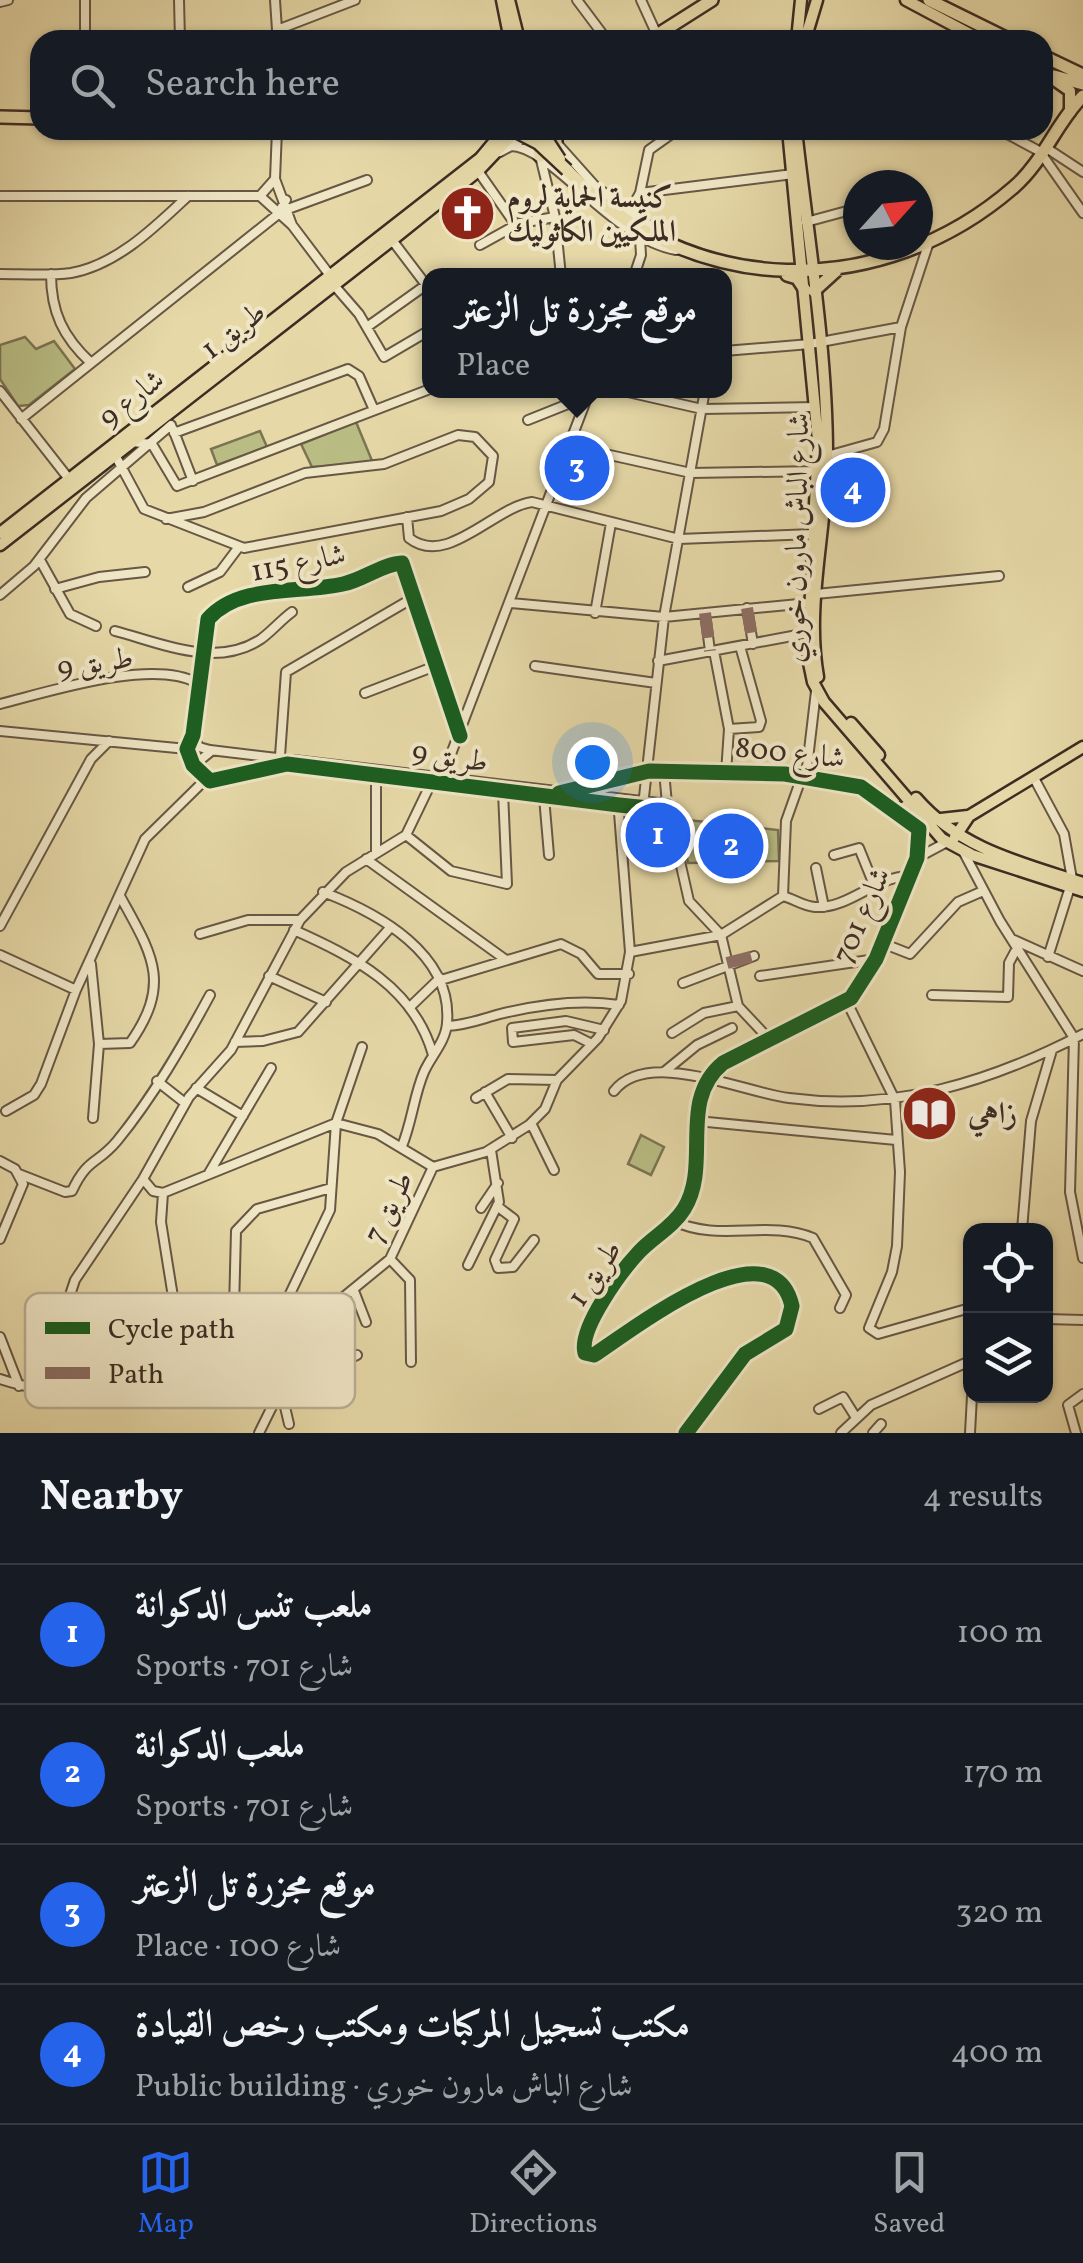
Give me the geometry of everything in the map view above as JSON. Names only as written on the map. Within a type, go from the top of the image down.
[{"type":"highway","points":[[665,30],[712,0]]},
{"type":"highway","points":[[929,0],[977,30]]},
{"type":"highway","points":[[1053,61],[1083,76]]},
{"type":"highway","points":[[1053,75],[1083,84]]},
{"type":"highway","points":[[1053,137],[1083,96]]},
{"type":"highway","points":[[0,113],[30,111]]},
{"type":"highway","points":[[0,113],[30,117]]},
{"type":"highway","points":[[482,156],[496,140]]},
{"type":"highway","points":[[532,140],[650,240],[722,268]]},
{"type":"highway","points":[[540,156],[543,140]]},
{"type":"highway","points":[[933,236],[996,200],[1051,140]]},
{"type":"highway","points":[[732,269],[808,271],[866,260]]},
{"type":"highway","points":[[773,270],[795,277],[810,290],[842,267]]},
{"type":"main road","points":[[509,0],[512,30]]},
{"type":"main road","points":[[798,30],[801,0]]},
{"type":"main road","points":[[808,30],[818,0]]},
{"type":"main road","points":[[906,0],[974,30]]},
{"type":"main road","points":[[1053,78],[1070,91],[1070,112]]},
{"type":"main road","name":"شارع 9","points":[[0,533],[331,279],[500,140]]},
{"type":"main road","name":"طريق 1","points":[[0,545],[118,460],[148,428],[171,423],[331,279],[392,240],[478,171],[506,140]]},
{"type":"main road","points":[[548,140],[567,170]]},
{"type":"main road","points":[[789,140],[808,271]]},
{"type":"main road","points":[[797,140],[808,271]]},
{"type":"main road","name":"شارع الباش مارون خوري","points":[[808,271],[827,456],[815,651],[823,689],[926,822],[956,843],[1075,883],[1083,892]]},
{"type":"main road","points":[[815,343],[818,471],[813,534],[817,597],[808,633],[810,672],[816,690],[926,822],[969,816],[1083,748]]},
{"type":"main road","points":[[893,808],[902,809],[912,802]]},
{"type":"main road","points":[[956,843],[981,809]]},
{"type":"main road","points":[[956,843],[969,816]]},
{"type":"street","points":[[0,2],[8,0]]},
{"type":"street","points":[[85,0],[86,30]]},
{"type":"street","points":[[179,0],[180,30]]},
{"type":"street","points":[[275,0],[278,30]]},
{"type":"street","points":[[286,30],[296,22],[356,0]]},
{"type":"street","points":[[578,0],[600,30]]},
{"type":"street","points":[[641,0],[650,30]]},
{"type":"street","points":[[296,22],[297,30]]},
{"type":"street","points":[[277,140],[275,179],[292,225]]},
{"type":"street","points":[[497,154],[526,140]]},
{"type":"street","points":[[551,140],[586,177],[680,251]]},
{"type":"street","points":[[630,211],[640,193],[648,150],[662,140]]},
{"type":"street","points":[[1020,140],[1083,172]]},
{"type":"street","points":[[510,146],[529,148],[596,209],[650,240]]},
{"type":"street","points":[[1043,152],[1083,213]]},
{"type":"street","points":[[540,156],[555,217],[560,268]]},
{"type":"street","points":[[478,171],[516,225]]},
{"type":"street","points":[[640,193],[793,174]]},
{"type":"street","points":[[260,196],[275,179]]},
{"type":"street","points":[[21,419],[287,204],[367,180]]},
{"type":"street","points":[[0,196],[260,196],[292,225],[367,327],[384,358],[422,335]]},
{"type":"street","points":[[0,274],[72,273],[108,258],[148,232],[188,196]]},
{"type":"street","points":[[806,222],[843,212]]},
{"type":"street","points":[[480,245],[516,225],[555,217]]},
{"type":"street","points":[[392,240],[422,279]]},
{"type":"street","points":[[637,268],[650,240]]},
{"type":"street","points":[[642,255],[650,240]]},
{"type":"street","points":[[827,456],[877,442],[886,419],[915,260]]},
{"type":"street","points":[[51,274],[55,316],[66,337],[91,364]]},
{"type":"street","points":[[367,327],[422,291]]},
{"type":"street","points":[[732,350],[815,343],[901,327]]},
{"type":"street","points":[[0,595],[40,560],[118,460],[171,423],[348,370],[359,376],[374,410]]},
{"type":"street","points":[[0,390],[69,478]]},
{"type":"street","points":[[130,443],[154,446],[177,486],[422,392]]},
{"type":"street","points":[[572,398],[582,410]]},
{"type":"street","points":[[443,775],[587,398]]},
{"type":"street","points":[[654,398],[702,409],[816,406]]},
{"type":"street","points":[[643,805],[664,617],[704,398]]},
{"type":"street","points":[[528,420],[573,402]]},
{"type":"street","points":[[171,423],[192,480]]},
{"type":"street","points":[[144,444],[148,428]]},
{"type":"street","points":[[118,460],[140,504],[166,519],[238,548],[450,509],[483,488],[494,465],[483,442],[458,435],[400,461],[305,472],[204,512],[166,519]]},
{"type":"street","points":[[569,446],[691,473],[818,471]]},
{"type":"street","points":[[407,517],[409,538],[427,546],[456,540],[524,503],[678,539],[813,534]]},
{"type":"street","points":[[595,612],[611,523]]},
{"type":"street","points":[[188,586],[220,572],[238,548]]},
{"type":"street","points":[[40,560],[70,614],[96,626]]},
{"type":"street","name":"شارع 115","points":[[197,684],[209,616],[266,593],[341,585],[400,562],[411,580],[413,598],[460,736]]},
{"type":"street","points":[[55,588],[99,576],[145,572]]},
{"type":"street","points":[[511,602],[664,617],[1000,576]]},
{"type":"street","points":[[280,756],[286,672],[413,598]]},
{"type":"street","points":[[747,608],[752,644]]},
{"type":"street","points":[[115,630],[152,644],[214,654],[258,641],[292,612]]},
{"type":"street","points":[[704,613],[728,728],[726,773]]},
{"type":"street","points":[[658,661],[808,633]]},
{"type":"street","points":[[728,728],[760,727],[740,646]]},
{"type":"street","points":[[365,693],[438,665]]},
{"type":"street","points":[[535,666],[656,683]]},
{"type":"street","name":"طريق 9","points":[[0,704],[117,679],[176,677],[197,684]]},
{"type":"street","points":[[187,749],[193,735],[197,684]]},
{"type":"street","points":[[783,896],[786,816],[804,776],[816,690]]},
{"type":"street","points":[[0,731],[187,749]]},
{"type":"street","name":"9 طريق","points":[[193,735],[199,747],[443,775],[667,807]]},
{"type":"street","points":[[0,926],[86,767],[109,741]]},
{"type":"street","points":[[187,749],[206,779]]},
{"type":"street","points":[[206,779],[199,760],[219,750]]},
{"type":"street","name":"9 طريق","points":[[206,779],[223,782],[281,764],[433,779],[544,797],[618,802]]},
{"type":"street","name":"800 شارع","points":[[611,782],[649,771],[804,776],[861,787],[893,808],[926,822]]},
{"type":"street","points":[[664,772],[667,807],[690,901],[721,934],[738,1006],[769,1040],[724,1063],[707,1080]]},
{"type":"street","points":[[376,773],[376,853]]},
{"type":"street","points":[[1030,970],[1048,957],[1075,883],[1064,834],[1034,778]]},
{"type":"street","points":[[6,1111],[38,1089],[76,990],[146,839],[206,779]]},
{"type":"street","points":[[70,1293],[186,1103],[235,1042],[300,920],[323,892],[366,858],[406,835],[433,779]]},
{"type":"street","points":[[559,793],[611,782]]},
{"type":"street","points":[[576,795],[601,789],[611,782]]},
{"type":"street","points":[[406,835],[451,871],[507,884],[503,792]]},
{"type":"street","points":[[544,797],[548,855]]},
{"type":"street","name":"7 طريق","points":[[351,1293],[390,1259],[433,1167],[491,1150],[531,1124],[544,1110],[557,1080],[604,1030],[618,1006],[629,974],[630,952],[618,802]]},
{"type":"street","name":"شارع 701","points":[[769,1040],[847,1002],[876,960],[917,858],[926,822]]},
{"type":"street","points":[[956,843],[1030,970],[1079,1036],[1070,1162],[1083,1258]]},
{"type":"street","name":"شارع 701","points":[[917,858],[956,843]]},
{"type":"street","points":[[834,856],[859,848],[874,884]]},
{"type":"street","points":[[366,858],[506,960]]},
{"type":"street","points":[[816,868],[824,907]]},
{"type":"street","points":[[630,952],[721,934],[783,896],[824,907],[874,884],[908,876]]},
{"type":"street","points":[[882,943],[910,954],[958,902],[984,891]]},
{"type":"street","points":[[323,892],[425,954],[441,979],[447,1026],[422,1074],[416,1110],[402,1146]]},
{"type":"street","points":[[99,1044],[130,1043],[157,978],[155,962],[120,896]]},
{"type":"street","points":[[200,934],[248,920],[300,920]]},
{"type":"street","points":[[235,1042],[292,1035],[389,929]]},
{"type":"street","points":[[294,930],[363,961],[410,1006],[425,1026],[434,1055]]},
{"type":"street","points":[[1010,938],[1083,970]]},
{"type":"street","points":[[410,1006],[441,979],[561,944],[582,954],[598,974],[629,974]]},
{"type":"street","points":[[932,995],[1008,996],[1009,963],[1017,948]]},
{"type":"street","points":[[0,955],[76,990]]},
{"type":"street","points":[[683,983],[727,962],[754,956]]},
{"type":"street","points":[[90,960],[99,1044],[93,1118]]},
{"type":"street","points":[[760,976],[876,960]]},
{"type":"street","points":[[269,976],[326,1002]]},
{"type":"street","points":[[0,1161],[19,1174],[66,1192],[72,1190],[78,1173],[120,1138],[210,995]]},
{"type":"street","points":[[847,1002],[895,1100],[897,1246],[892,1272],[869,1321],[870,1331],[878,1334],[963,1310]]},
{"type":"street","points":[[447,1026],[476,1024],[496,1015],[544,1007],[618,1006]]},
{"type":"street","points":[[672,1033],[704,1014],[738,1006]]},
{"type":"street","points":[[592,1044],[574,1035],[513,1042],[512,1028],[572,1021],[604,1030]]},
{"type":"street","points":[[664,1072],[696,1045],[732,1028]]},
{"type":"street","points":[[614,1091],[636,1075],[664,1072],[801,1100],[895,1100],[932,1094],[1052,1050],[1079,1036]]},
{"type":"street","points":[[289,1293],[330,1210],[336,1123],[362,1047]]},
{"type":"street","points":[[1023,1223],[1031,1120],[1052,1050]]},
{"type":"street","points":[[210,1173],[272,1068]]},
{"type":"street","points":[[476,1098],[508,1080],[557,1080]]},
{"type":"street","name":"طريق 1","points":[[689,1432],[744,1354],[783,1332],[792,1306],[786,1288],[768,1276],[727,1281],[674,1299],[588,1355],[583,1343],[598,1310],[637,1254],[674,1221],[690,1192],[697,1121],[707,1080]]},
{"type":"street","points":[[157,1081],[186,1103]]},
{"type":"street","points":[[196,1088],[243,1116]]},
{"type":"street","points":[[485,1092],[512,1138]]},
{"type":"street","points":[[697,1121],[896,1140]]},
{"type":"street","points":[[142,1179],[153,1191],[163,1193],[336,1123],[402,1146],[433,1167]]},
{"type":"street","points":[[531,1124],[554,1170]]},
{"type":"street","points":[[468,1266],[498,1206],[491,1150]]},
{"type":"street","points":[[1070,1162],[1083,1158]]},
{"type":"street","points":[[0,1239],[23,1190],[19,1174]]},
{"type":"street","points":[[480,1208],[498,1182]]},
{"type":"street","points":[[234,1293],[236,1231],[257,1209],[330,1188]]},
{"type":"street","points":[[163,1193],[160,1222],[172,1293]]},
{"type":"street","points":[[498,1206],[514,1219],[495,1266],[514,1267],[534,1240]]},
{"type":"street","points":[[674,1221],[712,1232],[784,1228],[813,1238],[846,1295],[840,1308]]},
{"type":"street","points":[[390,1259],[410,1280],[411,1362]]},
{"type":"street","points":[[355,1294],[366,1322]]},
{"type":"street","points":[[1053,1319],[1083,1320]]},
{"type":"street","points":[[0,1337],[19,1386]]},
{"type":"street","points":[[841,1433],[855,1416],[898,1392],[963,1365]]},
{"type":"street","points":[[0,1379],[25,1387]]},
{"type":"street","points":[[1076,1433],[1068,1405],[1083,1394]]},
{"type":"street","points":[[819,1408],[843,1397],[855,1416]]},
{"type":"street","points":[[970,1433],[972,1403]]},
{"type":"street","name":"7 طريق","points":[[259,1433],[272,1408]]},
{"type":"street","points":[[285,1408],[289,1424]]},
{"type":"street","points":[[872,1433],[881,1424]]},
{"type":"green space","points":[[25,337],[36,349],[54,341],[75,369],[29,405],[18,406],[0,379],[0,345]]},
{"type":"green space","points":[[356,422],[373,463],[312,467],[301,444]]},
{"type":"green space","points":[[260,431],[267,447],[217,465],[211,449]]},
{"type":"green space","points":[[679,819],[778,830],[779,861],[688,863]]},
{"type":"green space","points":[[641,1135],[664,1147],[651,1175],[628,1164]]},
{"type":"marked path","points":[[747,608],[753,644]]},
{"type":"marked path","points":[[705,613],[710,651]]},
{"type":"marked path","points":[[727,963],[754,956]]},
{"type":"cycle path","points":[[460,736],[402,563],[343,584],[253,595],[221,608],[208,619],[193,735],[187,749],[193,765],[210,781],[287,764],[619,805],[668,810],[667,806]]},
{"type":"cycle path","points":[[559,793],[649,771],[785,774],[861,787],[919,829],[917,858],[876,959],[851,998],[723,1063],[709,1078],[701,1096],[695,1173],[684,1209],[632,1261],[603,1300],[588,1330],[585,1353],[594,1355],[666,1307],[730,1277],[757,1274],[779,1282],[792,1306],[786,1329],[745,1354],[686,1433]]},
{"type":"place","name":"كنيسة الحماية لروم الملكيين الكاثوليك","points":[[468,214]]},
{"type":"place","name":"موقع مجزرة تل الزعتر","points":[[577,468]]},
{"type":"place","name":"مكتب تسجيل المركبات ومكتب رخص القيادة","points":[[853,490]]},
{"type":"place","name":"ملعب تنس الدكوانة","points":[[658,835]]},
{"type":"place","name":"ملعب الدكوانة","points":[[731,846]]},
{"type":"place","name":"زاهي","points":[[929,1113]]}]
